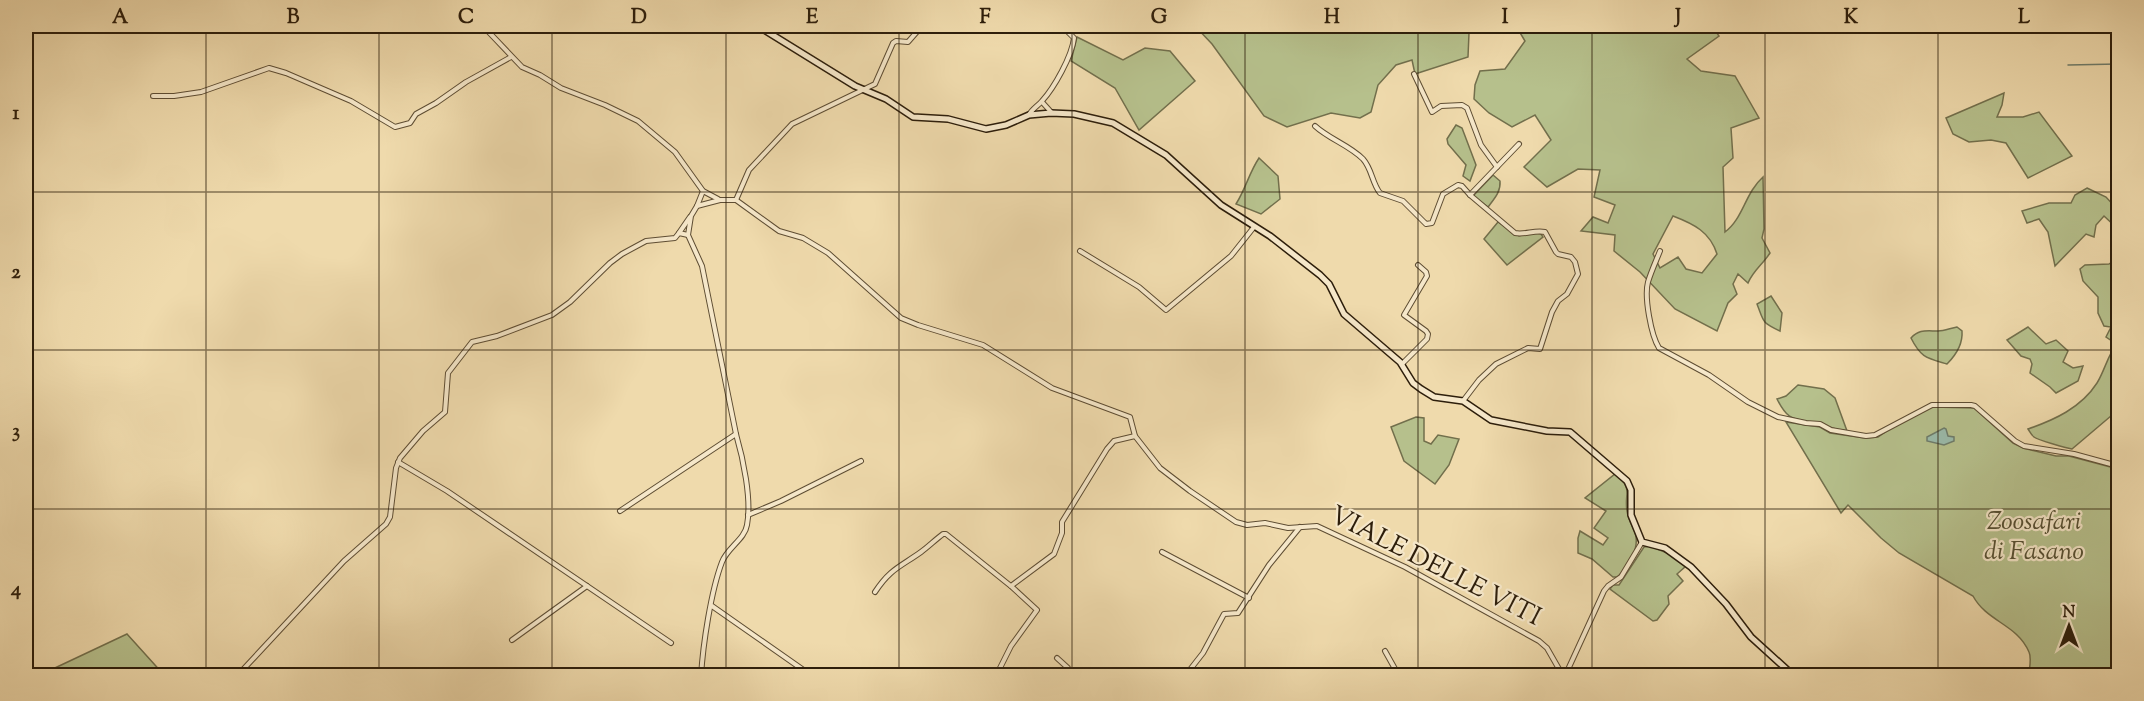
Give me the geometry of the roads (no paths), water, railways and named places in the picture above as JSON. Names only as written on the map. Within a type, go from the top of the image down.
[{"type":"street","points":[[483,26],[522,67],[561,88],[638,121],[675,152],[703,191],[720,200]]},
{"type":"street","points":[[758,26],[863,90],[886,99],[913,117],[958,121],[986,129],[997,128],[1029,115],[1052,113],[1074,114],[1113,123],[1166,155],[1221,205],[1270,236],[1320,275],[1333,290],[1344,314],[1401,365],[1413,383],[1434,397],[1463,401],[1491,420],[1547,431],[1570,432],[1627,481],[1631,490],[1631,515],[1642,542]]},
{"type":"street","points":[[697,206],[720,200],[736,200],[749,170],[792,124],[875,84],[893,43],[908,42],[922,26]]},
{"type":"street","points":[[1029,115],[1042,102],[1066,63],[1074,38],[1066,26]]},
{"type":"street","points":[[153,96],[201,92],[269,68],[351,101],[395,127],[410,123],[416,114],[511,57]]},
{"type":"street","points":[[1413,74],[1432,112],[1441,106],[1462,105],[1467,108],[1481,145],[1497,167]]},
{"type":"street","points":[[1042,102],[1052,113]]},
{"type":"street","points":[[1315,126],[1325,135],[1360,156],[1370,170],[1380,193],[1403,201],[1426,224],[1432,223],[1443,194],[1458,184],[1515,233],[1545,232],[1558,254],[1571,257],[1575,262],[1578,274],[1567,294],[1558,301],[1552,312],[1540,349],[1528,348],[1496,364],[1479,380],[1463,401]]},
{"type":"street","points":[[1470,195],[1519,144]]},
{"type":"street","points":[[237,675],[345,561],[386,524],[390,517],[398,462],[416,438],[445,412],[448,373],[472,342],[497,336],[552,315],[570,302],[622,254],[646,241],[675,238],[697,206],[703,191]]},
{"type":"street","name":"VIALE DELLE VITI","points":[[736,200],[779,231],[803,238],[828,253],[901,318],[983,345],[1052,388],[1127,415],[1132,420],[1134,436],[1160,468],[1236,522],[1247,525],[1265,523],[1288,528],[1317,526],[1347,539],[1405,567],[1539,641],[1547,648],[1564,675]]},
{"type":"street","points":[[691,216],[688,235],[702,266],[736,434],[744,460],[748,515],[746,530],[723,559],[712,606],[701,675]]},
{"type":"street","points":[[1080,251],[1144,291],[1166,310],[1231,256],[1254,227]]},
{"type":"street","points":[[679,234],[688,235]]},
{"type":"street","points":[[1660,251],[1647,284],[1651,322],[1655,342],[1659,348],[1709,375],[1748,402],[1778,417],[1820,424],[1831,430],[1866,436],[1880,434],[1932,405],[1971,405],[2024,446],[2056,453],[2074,454],[2118,466]]},
{"type":"street","points":[[1401,365],[1427,339],[1428,334],[1404,315],[1427,276],[1418,265]]},
{"type":"street","points":[[620,512],[736,434]]},
{"type":"street","points":[[1011,586],[1054,554],[1062,533],[1062,522],[1107,449],[1114,441],[1134,436]]},
{"type":"street","points":[[748,515],[861,461]]},
{"type":"street","points":[[398,462],[447,491],[671,643]]},
{"type":"street","points":[[1185,675],[1203,653],[1224,614],[1238,613],[1269,565],[1300,527]]},
{"type":"street","points":[[875,592],[884,578],[946,534],[1037,610],[1011,646],[996,675]]},
{"type":"street","points":[[1564,675],[1604,591],[1621,577],[1642,542]]},
{"type":"street","points":[[1642,542],[1665,548],[1691,567],[1726,604],[1751,637],[1794,675]]},
{"type":"street","points":[[1162,552],[1249,598]]},
{"type":"street","points":[[512,640],[587,586]]},
{"type":"street","points":[[712,606],[812,675]]},
{"type":"street","points":[[1385,651],[1396,674]]},
{"type":"street","points":[[1057,658],[1068,668],[1065,675]]},
{"type":"waterway","points":[[2068,65],[2118,64]]},
{"type":"park label","name":"Zoosafari di Fasano","points":[[2034,537]]}]
